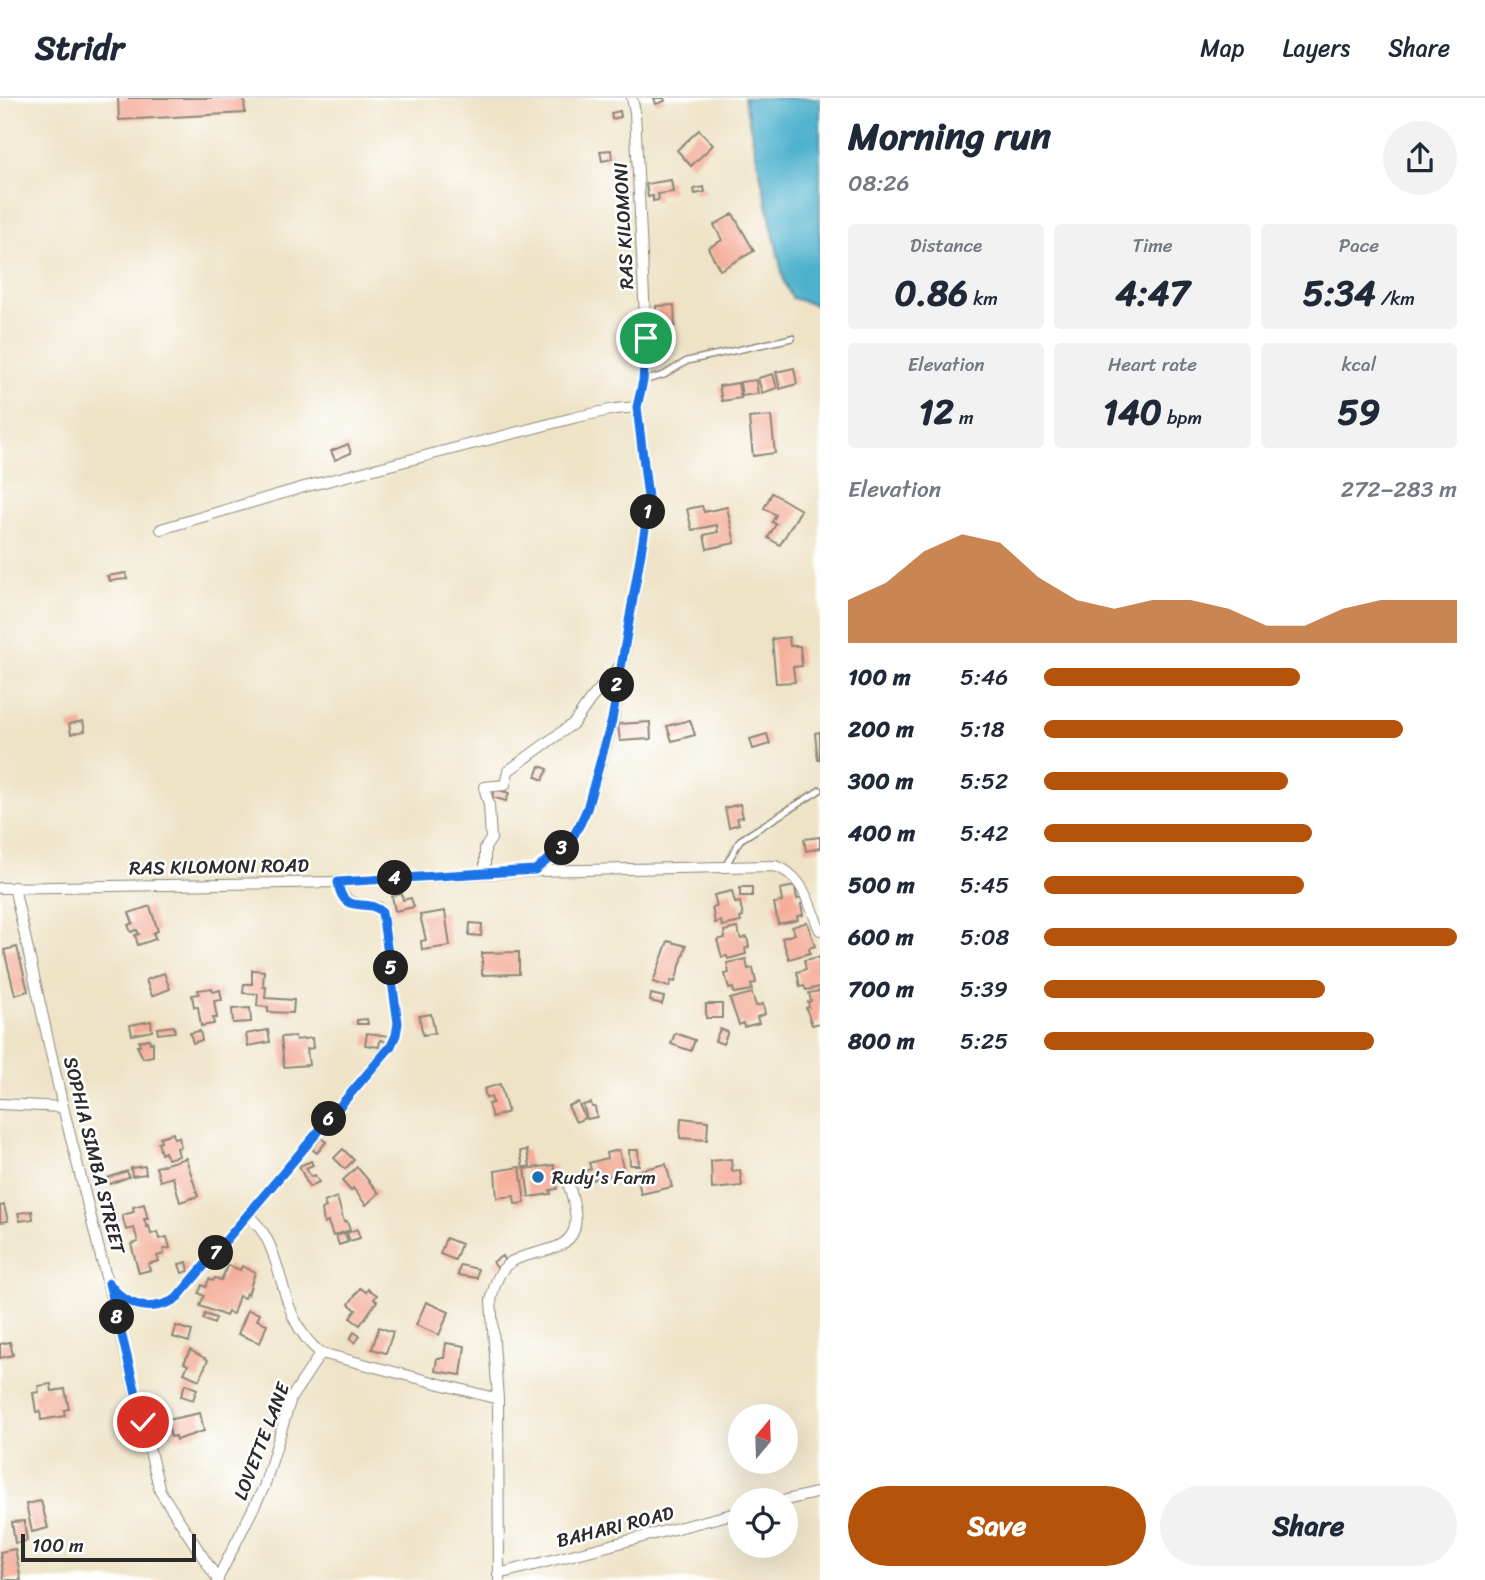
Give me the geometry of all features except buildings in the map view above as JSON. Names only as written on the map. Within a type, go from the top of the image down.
[{"type":"street","name":"RAS KILOMONI","points":[[535,870],[570,842],[587,809],[612,720],[649,506],[637,407],[643,381],[646,338],[635,112],[632,98]]},
{"type":"street","points":[[161,529],[304,487],[577,417],[615,408],[637,407]]},
{"type":"street","points":[[485,873],[485,848],[492,839],[489,805],[484,787],[505,785],[508,771],[574,723],[590,700],[620,667]]},
{"type":"street","name":"RAS KILOMONI ROAD","points":[[0,888],[338,882],[535,870],[775,866],[794,875],[800,883],[820,930]]},
{"type":"street","points":[[109,1283],[116,1294],[138,1307],[164,1306],[176,1299],[391,1046],[398,1023],[382,912],[378,907],[346,901],[339,891],[338,882]]},
{"type":"street","name":"SOPHIA SIMBA STREET","points":[[14,887],[64,1107],[160,1491],[217,1580]]},
{"type":"street","points":[[0,1104],[64,1107]]},
{"type":"street","points":[[498,1577],[498,1399],[491,1301],[501,1272],[511,1262],[556,1247],[570,1238],[575,1221],[568,1181]]},
{"type":"street","points":[[247,1215],[259,1224],[267,1236],[289,1308],[308,1343],[321,1353],[498,1399]]},
{"type":"street","name":"LOVETTE LANE","points":[[217,1580],[264,1487],[291,1398],[321,1353]]},
{"type":"street","points":[[798,1497],[820,1492]]},
{"type":"street","name":"BAHARI ROAD","points":[[498,1577],[728,1515]]},
{"type":"lane","points":[[643,381],[664,375],[687,360],[792,338]]},
{"type":"lane","points":[[725,867],[740,840],[820,790]]},
{"type":"water","points":[[744,98],[820,98],[820,309],[816,305],[792,298],[784,282]]},
{"type":"place","name":"Rudy's Farm","points":[[538,1177]]},
{"type":"route","points":[[143,1422],[109,1283],[116,1294],[138,1307],[164,1306],[176,1299],[391,1046],[396,1035],[398,1023],[383,914],[378,907],[346,901],[339,891],[338,882],[535,870],[570,842],[587,809],[612,720],[649,506],[637,407],[643,381],[646,338]]}]
